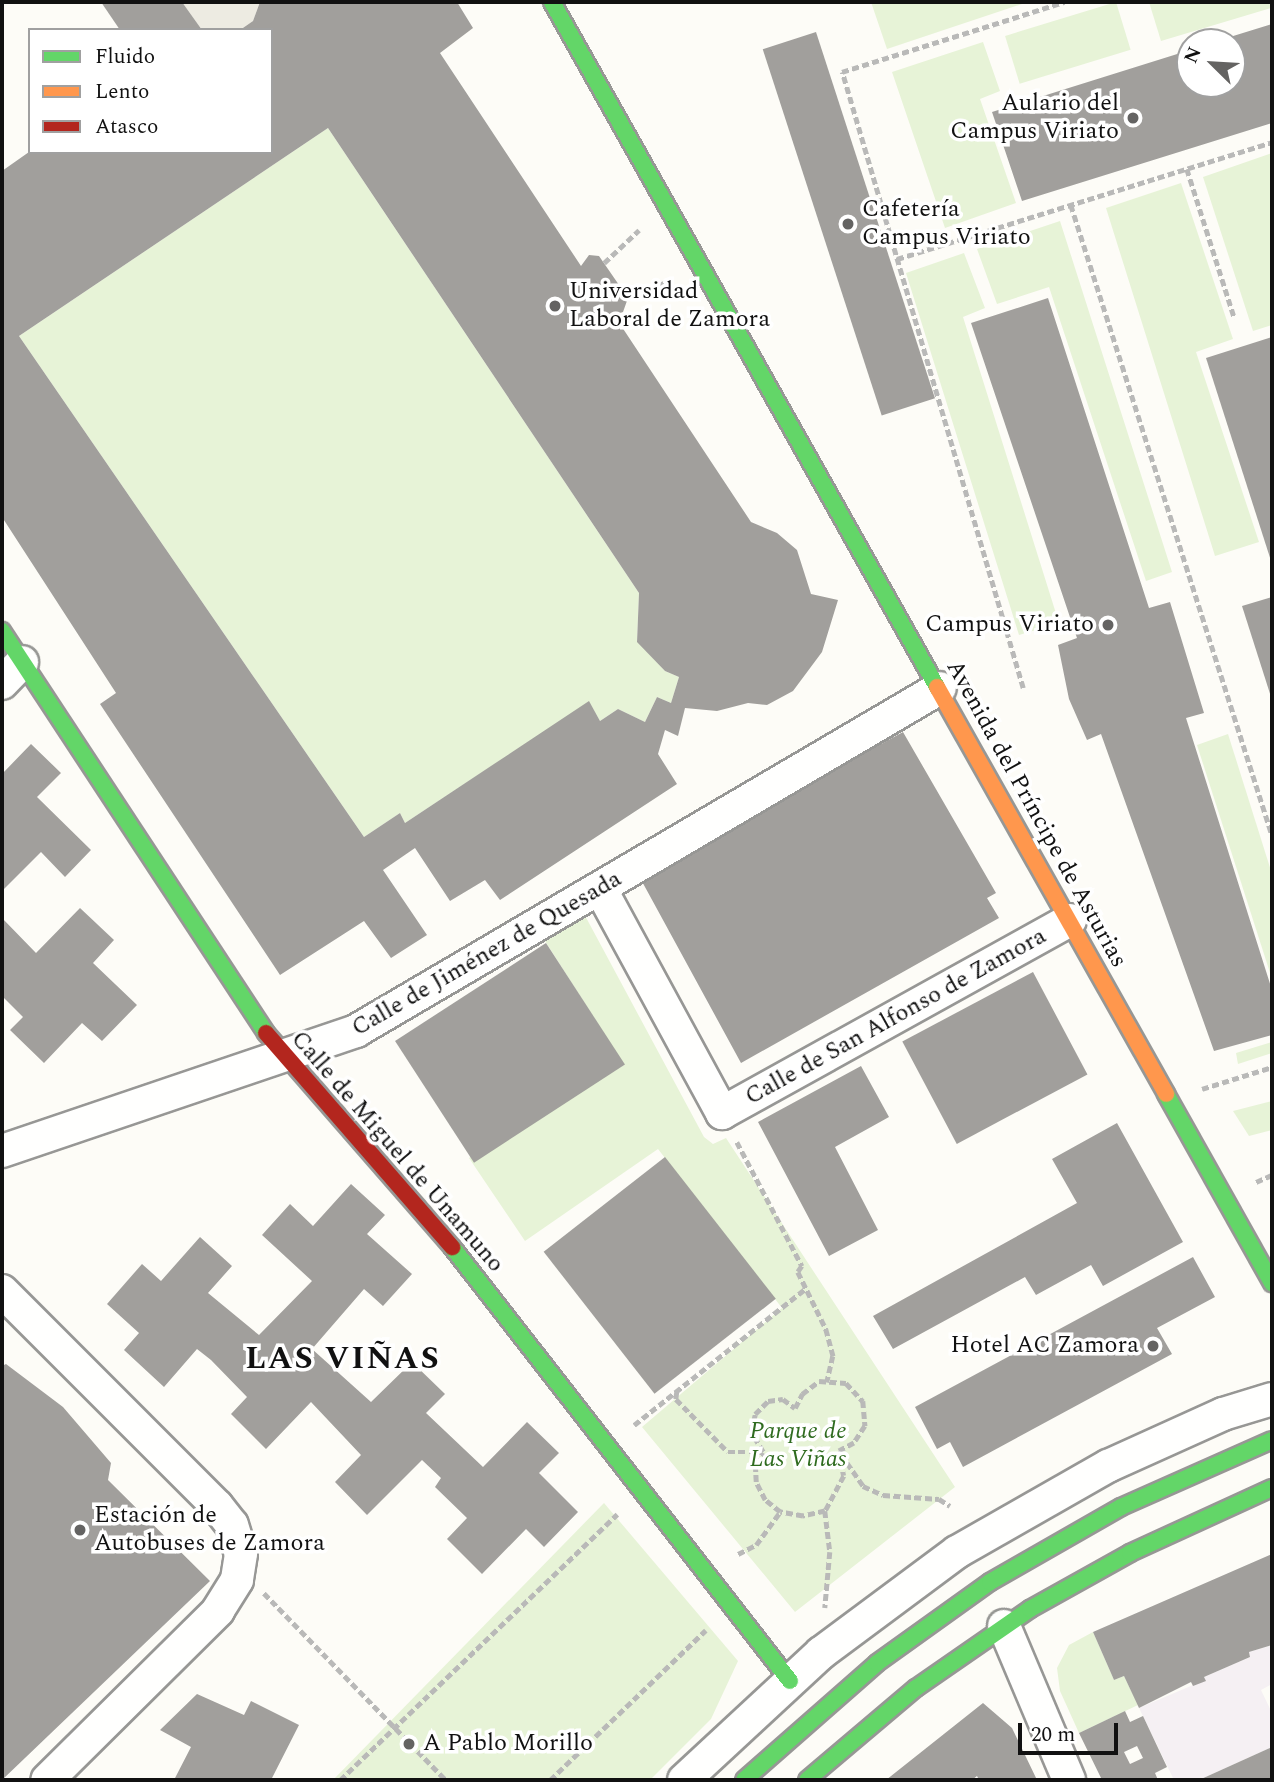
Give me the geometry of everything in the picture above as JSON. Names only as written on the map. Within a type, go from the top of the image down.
[{"type":"main road","name":"Avenida del Príncipe de Asturias","points":[[552,2],[940,688],[1167,1100],[1272,1283]]},
{"type":"main road","name":"Calle de Miguel de Unamuno","points":[[2,631],[12,673],[282,1055],[440,1231],[790,1681]]},
{"type":"main road","points":[[744,1780],[877,1663],[990,1582],[1121,1507],[1272,1440]]},
{"type":"main road","points":[[807,1780],[896,1704],[1004,1626],[1119,1559],[1272,1488]]},
{"type":"street","name":"Calle de Jiménez de Quesada","points":[[2,1151],[362,1028],[601,890],[940,688]]},
{"type":"street","points":[[601,890],[722,1113]]},
{"type":"street","name":"Calle de San Alfonso de Zamora","points":[[722,1113],[1070,920]]},
{"type":"street","points":[[2,1291],[225,1515],[239,1540],[239,1568],[232,1592],[218,1611],[47,1780]]},
{"type":"street","points":[[684,1780],[790,1681],[904,1589],[1026,1510],[1171,1436],[1272,1399]]},
{"type":"street","points":[[1004,1626],[1069,1780]]},
{"type":"path","points":[[1023,688],[842,72],[1064,2]]},
{"type":"path","points":[[897,259],[1272,142]]},
{"type":"path","points":[[1187,169],[1235,319]]},
{"type":"path","points":[[604,263],[664,204]]},
{"type":"path","points":[[1071,205],[1272,835]]},
{"type":"path","points":[[1167,1100],[1272,1067]]},
{"type":"path","points":[[722,1113],[802,1266],[798,1272],[833,1356],[827,1382]]},
{"type":"path","points":[[1255,1182],[1272,1175]]},
{"type":"path","points":[[607,1446],[806,1288]]},
{"type":"path","points":[[763,1452],[751,1432],[755,1414],[768,1401],[783,1399],[795,1408],[802,1394],[819,1381],[846,1383],[863,1401],[865,1426],[854,1443],[839,1451]]},
{"type":"path","points":[[677,1392],[676,1399],[728,1452],[763,1452]]},
{"type":"path","points":[[839,1451],[863,1486],[883,1495],[939,1500],[950,1506]]},
{"type":"path","points":[[826,1598],[830,1552],[825,1511],[844,1476],[839,1451]]},
{"type":"path","points":[[763,1452],[755,1464],[756,1482],[765,1500],[780,1512],[803,1516],[825,1511]]},
{"type":"path","points":[[340,1780],[642,1491]]},
{"type":"path","points":[[734,1556],[757,1545],[780,1512]]},
{"type":"path","points":[[239,1568],[397,1726],[446,1780]]},
{"type":"path","points":[[550,1780],[712,1625]]},
{"type":"path","points":[[471,1780],[485,1780]]},
{"type":"shaded area","points":[[182,2],[260,2],[253,21],[243,28],[201,28]]},
{"type":"shaded area","points":[[1272,1645],[1272,1684],[1261,1690],[1272,1713],[1272,1747],[1199,1780],[1174,1780],[1139,1708],[1205,1680],[1204,1677],[1250,1657],[1249,1652]]},
{"type":"green space","points":[[871,2],[1028,2],[887,49]]},
{"type":"green space","points":[[1116,2],[1131,50],[1020,84],[1005,36]]},
{"type":"green space","points":[[1149,2],[1269,2],[1271,8],[1204,28],[1176,28],[1176,36],[1161,41]]},
{"type":"green space","points":[[983,42],[1000,91],[980,99],[1016,203],[945,228],[892,72]]},
{"type":"green space","points":[[328,128],[639,593],[637,641],[665,671],[679,677],[671,703],[657,697],[645,722],[618,709],[600,721],[589,702],[405,823],[400,813],[364,837],[19,336]]},
{"type":"green space","points":[[1272,153],[1272,325],[1253,331],[1203,177]]},
{"type":"green space","points":[[1181,183],[1233,339],[1196,352],[1259,542],[1215,556],[1106,208]]},
{"type":"green space","points":[[1060,221],[1172,572],[1146,581],[1049,287],[997,304],[977,249]]},
{"type":"green space","points":[[964,253],[985,308],[963,317],[1059,623],[1019,635],[906,273]]},
{"type":"green space","points":[[1228,734],[1272,874],[1272,979],[1197,745]]},
{"type":"green space","name":"Parque de Las Viñas","points":[[582,910],[704,1137],[713,1144],[726,1138],[955,1487],[795,1612],[642,1427],[782,1308],[658,1149],[525,1241],[469,1158],[624,1065],[540,933]]},
{"type":"green space","points":[[1272,1042],[1272,1053],[1238,1064],[1236,1053]]},
{"type":"green space","points":[[1272,1101],[1272,1130],[1249,1136],[1233,1111]]},
{"type":"green space","points":[[604,1503],[738,1661],[711,1719],[650,1780],[333,1780]]},
{"type":"green space","points":[[1093,1632],[1114,1680],[1124,1676],[1138,1705],[1079,1733],[1060,1691],[1057,1668],[1069,1645]]},
{"type":"building","points":[[101,2],[182,2],[201,28],[119,28]]},
{"type":"building","points":[[260,2],[457,2],[473,28],[440,53],[581,266],[589,255],[599,256],[628,298],[623,312],[614,315],[751,522],[777,533],[797,550],[811,594],[838,600],[822,652],[793,691],[767,705],[748,703],[717,711],[685,708],[678,736],[665,730],[658,754],[677,784],[500,900],[485,880],[450,901],[415,848],[383,870],[427,935],[391,958],[364,921],[280,975],[100,704],[116,693],[2,517],[2,171],[28,153],[273,154],[273,28],[243,28],[253,21]],"holes":[[[328,128],[639,593],[637,642],[665,671],[679,677],[671,703],[657,697],[645,722],[618,709],[600,721],[589,701],[405,823],[400,813],[364,837],[19,336]]]},
{"type":"building","name":"Aulario del Campus Viriato","points":[[1272,24],[1272,123],[1022,201],[992,112],[1176,54],[1176,98],[1246,98],[1246,32]]},
{"type":"building","name":"Cafetería Campus Viriato","points":[[816,32],[935,398],[882,415],[763,49]]},
{"type":"building","points":[[1048,298],[1149,608],[1170,602],[1204,713],[1186,718],[1272,990],[1272,1035],[1214,1051],[1101,734],[1087,740],[1069,699],[1058,645],[1077,638],[971,323]]},
{"type":"building","points":[[1272,337],[1272,564],[1206,358]]},
{"type":"building","points":[[1272,597],[1272,700],[1242,606]]},
{"type":"building","points":[[903,732],[996,893],[987,898],[999,918],[741,1063],[639,876]]},
{"type":"building","points":[[31,744],[61,773],[37,797],[91,850],[65,877],[41,852],[2,891],[2,774]]},
{"type":"building","points":[[80,908],[114,940],[93,963],[137,1005],[102,1041],[82,1023],[44,1063],[10,1030],[23,1017],[2,996],[2,918],[36,953]]},
{"type":"building","points":[[546,943],[625,1065],[474,1163],[395,1041]]},
{"type":"building","points":[[1033,972],[1087,1074],[957,1144],[902,1041]]},
{"type":"building","points":[[861,1066],[889,1117],[835,1147],[878,1230],[829,1256],[758,1122]]},
{"type":"building","points":[[1117,1123],[1183,1242],[1103,1286],[1091,1265],[1036,1295],[1025,1277],[893,1349],[873,1316],[1077,1203],[1052,1159]]},
{"type":"building","points":[[665,1157],[776,1299],[654,1394],[544,1252]]},
{"type":"building","points":[[351,1184],[385,1215],[367,1234],[412,1274],[383,1306],[364,1289],[312,1349],[371,1402],[412,1362],[445,1394],[426,1413],[483,1467],[527,1422],[559,1453],[539,1473],[578,1512],[544,1547],[526,1529],[482,1574],[447,1539],[467,1518],[435,1487],[441,1478],[422,1460],[367,1515],[335,1482],[361,1455],[311,1402],[266,1449],[231,1414],[247,1397],[211,1360],[197,1349],[164,1387],[124,1350],[139,1333],[107,1304],[142,1264],[161,1281],[200,1237],[232,1266],[208,1293],[259,1335],[312,1281],[262,1235],[290,1204],[313,1226]]},
{"type":"building","points":[[1193,1257],[1215,1297],[1157,1328],[1172,1354],[963,1467],[950,1442],[937,1449],[915,1407]]},
{"type":"building","name":"Estación de Autobuses de Zamora","points":[[6,1364],[63,1407],[111,1463],[108,1480],[210,1581],[2,1780],[2,1366]]},
{"type":"building","points":[[1272,1554],[1272,1645],[1249,1652],[1250,1657],[1204,1677],[1206,1681],[1193,1686],[1191,1682],[1139,1708],[1124,1676],[1114,1680],[1093,1632]]},
{"type":"building","points":[[197,1694],[244,1715],[251,1701],[299,1725],[271,1780],[174,1780],[191,1747],[160,1730]]},
{"type":"building","points":[[983,1703],[1012,1728],[1037,1780],[979,1780],[977,1776],[972,1780],[886,1780]]},
{"type":"building","points":[[1125,1711],[1130,1722],[1143,1716],[1167,1767],[1155,1773],[1158,1780],[1102,1780],[1079,1733]],"holes":[[[1137,1746],[1143,1758],[1130,1764],[1124,1752]]]},
{"type":"building","points":[[1272,1747],[1272,1780],[1199,1780]]},
{"type":"traffic: fast","points":[[552,2],[937,687]]},
{"type":"traffic: fast","points":[[2,631],[266,1033]]},
{"type":"traffic: fast","points":[[1166,1094],[1272,1283]]},
{"type":"traffic: fast","points":[[452,1247],[790,1681]]},
{"type":"traffic: fast","points":[[744,1780],[877,1663],[990,1582],[1121,1507],[1272,1440]]},
{"type":"traffic: fast","points":[[807,1780],[916,1688],[1030,1609],[1130,1553],[1272,1488]]},
{"type":"traffic: slow","points":[[937,687],[1166,1094]]},
{"type":"traffic: jam","points":[[266,1033],[452,1247]]},
{"type":"place","name":"Aulario del Campus Viriato","points":[[1133,118]]},
{"type":"place","name":"Cafetería Campus Viriato","points":[[848,224]]},
{"type":"place","name":"Universidad Laboral de Zamora","points":[[555,306]]},
{"type":"place","name":"Campus Viriato","points":[[1108,625]]},
{"type":"place","name":"Hotel AC Zamora","points":[[1153,1346]]},
{"type":"place","name":"Estación de Autobuses de Zamora","points":[[80,1530]]},
{"type":"place","name":"A Pablo Morillo","points":[[409,1744]]},
{"type":"district","name":"LAS VIÑAS","points":[[343,1359]]}]
